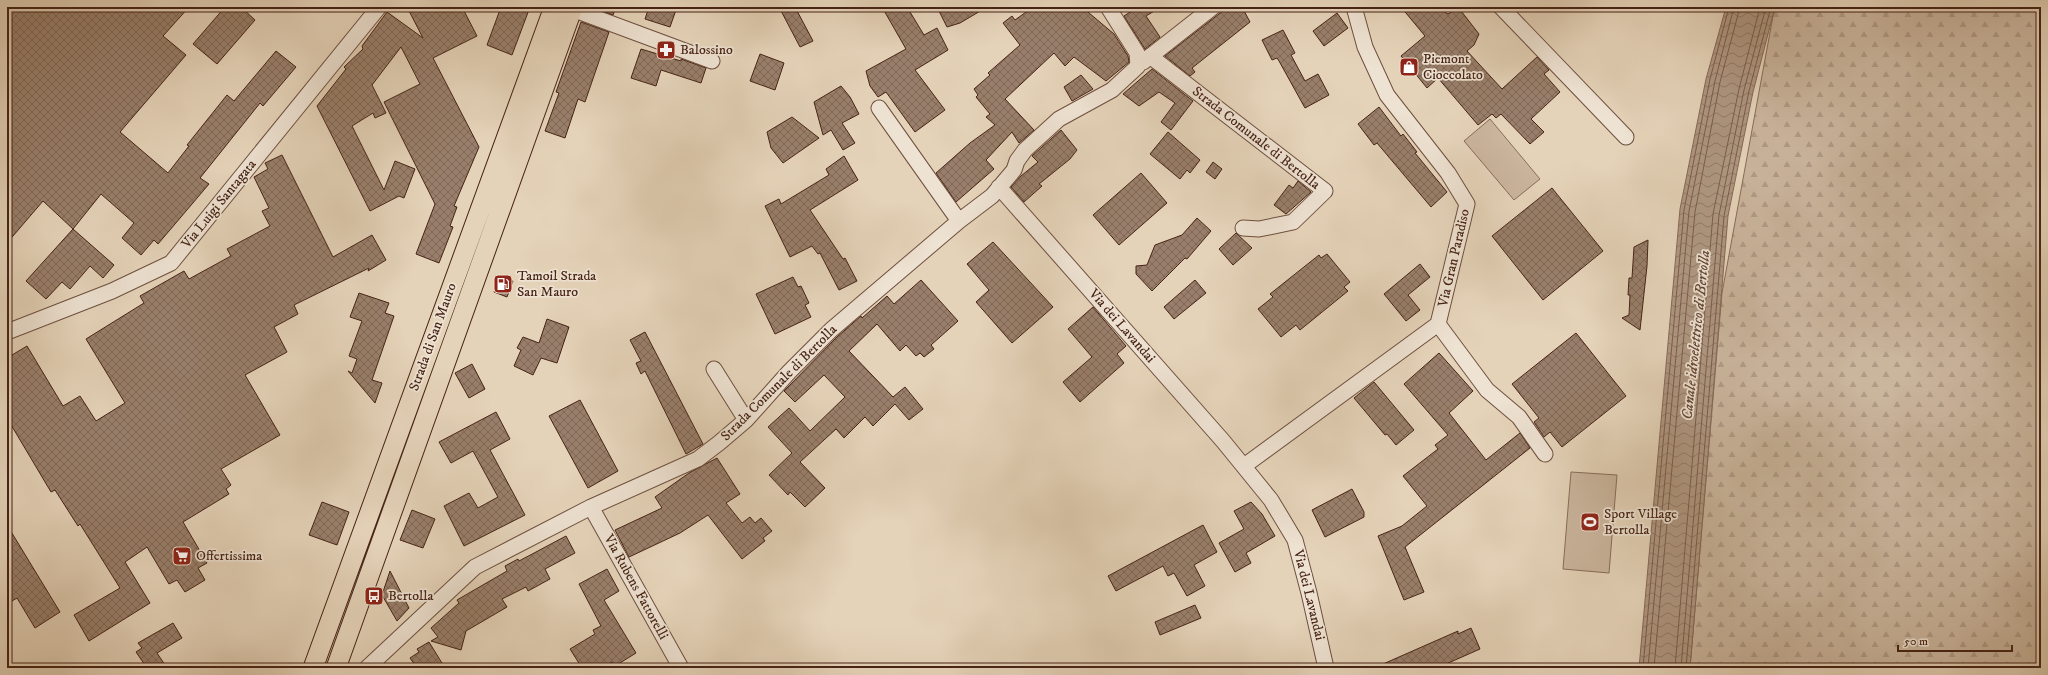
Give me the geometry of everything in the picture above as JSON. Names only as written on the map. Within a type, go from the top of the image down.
[{"type":"main road","name":"Strada di San Mauro","points":[[313,668],[566,8]]},
{"type":"main road","name":"Strada di San Mauro","points":[[336,668],[566,8]]},
{"type":"street","name":"Via Luigi Santagata","points":[[7,332],[112,292],[171,263],[379,7]]},
{"type":"street","points":[[1108,7],[1137,53],[1138,66]]},
{"type":"street","name":"Strada Comunale di Bertolla","points":[[367,668],[475,567],[591,507],[698,459],[746,420],[789,372],[831,330],[959,221],[992,196],[1014,170],[1017,161],[1025,150],[1060,119],[1112,90],[1150,56],[1213,7]]},
{"type":"street","name":"Via Gran Paradiso","points":[[1354,7],[1365,47],[1387,95],[1448,173],[1467,204],[1438,324],[1487,390],[1520,417],[1545,454]]},
{"type":"street","points":[[1501,7],[1626,137]]},
{"type":"street","points":[[566,8],[712,61]]},
{"type":"street","name":"Strada Comunale di Bertolla","points":[[1150,56],[1325,191],[1293,222],[1259,229],[1243,228]]},
{"type":"street","points":[[879,108],[959,221]]},
{"type":"street","name":"Via dei Lavandai","points":[[999,187],[1244,466],[1271,500],[1295,540],[1310,593],[1326,668]]},
{"type":"street","points":[[1244,466],[1438,324]]},
{"type":"street","name":"Strada Comunale di Bertolla","points":[[714,369],[746,420]]},
{"type":"street","name":"Via Rubens Fattorelli","points":[[591,507],[681,668]]},
{"type":"green space","points":[[1776,7],[2041,7],[2041,668],[1690,668],[1722,293],[1773,16]]},
{"type":"green space","points":[[1490,119],[1540,179],[1514,200],[1464,141]]},
{"type":"green space","name":"Sport Village Bertolla","points":[[1571,472],[1617,475],[1609,573],[1563,569]]},
{"type":"water","name":"Canale idroelettrico di Bertolla","points":[[1726,7],[1775,7],[1753,92],[1728,216],[1690,668],[1639,668],[1680,209],[1706,79]]},
{"type":"building","points":[[7,7],[189,7],[163,36],[186,55],[120,132],[168,173],[189,146],[187,145],[227,95],[234,101],[276,51],[296,67],[263,106],[260,103],[200,178],[209,184],[158,244],[154,240],[141,255],[122,238],[134,223],[101,194],[73,229],[43,201],[7,243]]},
{"type":"building","points":[[225,7],[241,7],[255,20],[217,64],[193,44]]},
{"type":"building","points":[[407,7],[462,7],[477,36],[433,58],[479,147],[454,206],[457,207],[450,226],[453,227],[439,263],[416,254],[435,204],[384,102],[420,84],[401,47],[372,85],[386,113],[375,118],[373,113],[352,126],[384,190],[395,161],[415,169],[404,198],[399,196],[370,211],[317,106],[346,69],[344,67],[363,49],[362,46],[387,12],[423,38]]},
{"type":"building","points":[[501,7],[530,7],[512,55],[487,45]]},
{"type":"building","points":[[592,7],[616,7],[613,15]]},
{"type":"building","points":[[649,7],[677,7],[670,27],[645,19]]},
{"type":"building","points":[[779,7],[795,7],[813,41],[800,47]]},
{"type":"building","points":[[882,7],[907,7],[924,35],[937,28],[948,50],[915,70],[945,110],[915,132],[886,92],[878,97],[870,86],[866,71],[906,49]]},
{"type":"building","points":[[937,7],[987,7],[960,23],[947,27]]},
{"type":"building","points":[[1033,7],[1041,10],[1045,7],[1082,7],[1114,34],[1128,56],[1129,62],[1106,81],[1074,57],[1065,66],[1054,53],[1005,99],[1034,130],[1019,143],[1012,132],[986,160],[994,169],[956,202],[936,173],[970,143],[995,125],[986,117],[990,114],[976,97],[978,95],[974,89],[990,75],[988,73],[1020,45],[1003,23],[1012,16],[1015,20]]},
{"type":"building","points":[[1138,7],[1161,7],[1146,16],[1160,37],[1145,49],[1124,16]]},
{"type":"building","points":[[1228,7],[1242,7],[1250,22],[1192,68],[1195,72],[1190,76],[1165,56]]},
{"type":"building","points":[[1401,7],[1438,7],[1448,14],[1458,7],[1479,34],[1474,45],[1467,51],[1502,89],[1537,57],[1549,70],[1544,74],[1560,92],[1531,119],[1544,132],[1530,144],[1501,114],[1496,118],[1492,114],[1478,125],[1438,78],[1427,88],[1401,56],[1425,36]]},
{"type":"building","points":[[1337,13],[1348,28],[1324,46],[1313,31]]},
{"type":"building","points":[[581,22],[609,32],[585,102],[578,99],[565,138],[545,131],[559,93],[556,92]]},
{"type":"building","points":[[1283,30],[1295,53],[1291,55],[1305,81],[1318,74],[1329,95],[1305,108],[1279,61],[1277,58],[1272,60],[1262,40]]},
{"type":"building","points":[[641,49],[681,61],[681,59],[706,68],[701,83],[661,70],[656,86],[631,78]]},
{"type":"building","points":[[760,54],[784,63],[775,90],[750,81]]},
{"type":"building","points":[[1152,69],[1193,101],[1171,130],[1161,122],[1175,103],[1159,92],[1139,106],[1123,94]]},
{"type":"building","points":[[1081,75],[1093,89],[1072,101],[1064,87]]},
{"type":"building","points":[[841,86],[850,97],[859,114],[842,123],[855,143],[843,150],[831,130],[823,135],[814,102]]},
{"type":"building","points":[[1379,107],[1401,136],[1403,134],[1417,152],[1415,153],[1447,192],[1431,207],[1377,143],[1374,145],[1358,124]]},
{"type":"building","points":[[792,117],[819,138],[783,163],[771,148],[767,132]]},
{"type":"building","points":[[1061,130],[1077,150],[1070,159],[1039,184],[1042,186],[1024,202],[1011,187],[1021,176],[1038,162],[1032,156]]},
{"type":"building","points":[[1168,132],[1200,160],[1190,173],[1187,170],[1180,179],[1150,154]]},
{"type":"building","points":[[282,155],[333,257],[372,235],[386,260],[368,271],[369,268],[294,305],[298,314],[274,327],[287,352],[245,375],[280,435],[221,469],[231,485],[226,489],[229,494],[183,522],[207,563],[198,568],[205,580],[185,592],[177,580],[169,584],[147,547],[125,562],[150,603],[89,641],[74,615],[120,588],[80,524],[78,526],[55,490],[51,492],[7,418],[7,358],[27,346],[63,406],[80,396],[96,421],[125,403],[86,339],[144,303],[140,296],[184,271],[189,279],[231,256],[227,249],[270,226],[262,211],[269,208],[254,177],[268,169],[265,163]]},
{"type":"building","points":[[844,156],[858,180],[810,210],[843,259],[845,258],[857,281],[839,290],[820,253],[818,254],[812,246],[790,257],[765,206],[779,199],[781,204],[829,175],[826,169]]},
{"type":"building","points":[[1213,162],[1222,169],[1215,179],[1206,172]]},
{"type":"building","points":[[1141,173],[1167,203],[1119,245],[1093,215]]},
{"type":"building","points":[[1298,181],[1311,192],[1286,214],[1274,205],[1289,185],[1293,188]]},
{"type":"building","points":[[1552,188],[1603,251],[1543,300],[1492,236]]},
{"type":"building","points":[[1197,218],[1211,231],[1187,259],[1185,258],[1152,291],[1136,274],[1136,266],[1147,265],[1155,245],[1182,235]]},
{"type":"building","points":[[73,229],[114,265],[103,278],[90,266],[70,289],[62,282],[46,299],[26,281]]},
{"type":"building","points":[[1236,233],[1252,248],[1233,265],[1219,249]]},
{"type":"building","points":[[1648,240],[1647,266],[1640,330],[1622,318],[1629,315],[1629,278],[1632,278],[1634,247]]},
{"type":"building","points":[[993,242],[1053,307],[1012,343],[976,302],[989,290],[967,264]]},
{"type":"building","points":[[1327,254],[1350,282],[1344,287],[1348,291],[1300,330],[1296,325],[1281,337],[1258,309],[1273,297],[1270,294],[1319,255],[1321,258]]},
{"type":"building","points":[[1420,264],[1430,277],[1408,295],[1420,310],[1406,321],[1384,294]]},
{"type":"building","points":[[501,276],[513,281],[507,297],[494,292]]},
{"type":"building","points":[[793,277],[798,287],[801,286],[809,303],[805,305],[811,317],[775,334],[756,294]]},
{"type":"building","points":[[921,280],[958,321],[931,345],[934,349],[924,357],[920,353],[916,356],[906,345],[900,351],[877,324],[849,351],[893,397],[905,387],[923,409],[909,420],[895,404],[873,426],[865,417],[844,438],[836,429],[800,462],[825,488],[805,507],[790,492],[788,495],[769,475],[792,453],[768,427],[789,408],[810,431],[845,397],[824,375],[795,402],[784,391],[837,337],[861,316],[862,318],[887,296],[894,304]]},
{"type":"building","points":[[1195,280],[1206,293],[1174,319],[1164,307]]},
{"type":"building","points":[[359,293],[389,303],[385,313],[394,316],[372,380],[382,383],[375,403],[348,371],[352,373],[357,359],[349,356],[362,321],[350,317]]},
{"type":"building","points":[[1093,307],[1126,346],[1117,354],[1124,363],[1080,402],[1063,382],[1092,357],[1068,329]]},
{"type":"building","points":[[547,319],[569,327],[557,363],[541,358],[533,375],[514,366],[521,350],[517,348],[523,337],[539,343]]},
{"type":"building","points":[[645,332],[703,444],[686,454],[645,371],[641,374],[636,363],[641,361],[630,340]]},
{"type":"building","points":[[1576,333],[1626,396],[1562,447],[1550,432],[1544,437],[1534,422],[1539,418],[1512,384]]},
{"type":"building","points":[[1439,353],[1473,391],[1449,413],[1486,460],[1520,433],[1530,448],[1405,547],[1424,592],[1404,600],[1378,536],[1402,526],[1427,506],[1403,476],[1438,449],[1435,445],[1448,435],[1404,384]]},
{"type":"building","points":[[472,364],[485,389],[469,398],[455,373]]},
{"type":"building","points":[[1374,382],[1414,430],[1396,445],[1387,434],[1385,435],[1354,398]]},
{"type":"building","points":[[580,400],[618,471],[588,488],[549,416]]},
{"type":"building","points":[[496,412],[510,439],[490,450],[525,515],[464,546],[444,506],[469,493],[478,508],[498,497],[473,451],[451,463],[439,442]]},
{"type":"building","points":[[717,458],[740,494],[726,503],[742,523],[750,517],[755,523],[761,518],[772,531],[763,538],[765,541],[742,559],[708,515],[680,533],[629,557],[615,530],[662,508],[655,497],[689,473]]},
{"type":"building","points":[[1352,489],[1364,512],[1364,517],[1325,537],[1312,510]]},
{"type":"building","points":[[322,502],[349,512],[337,545],[309,535]]},
{"type":"building","points":[[1251,502],[1262,514],[1275,536],[1246,553],[1251,563],[1235,572],[1219,543],[1244,529],[1234,511]]},
{"type":"building","points":[[412,510],[435,519],[423,548],[400,540]]},
{"type":"building","points":[[7,525],[60,612],[35,628],[17,598],[7,604]]},
{"type":"building","points":[[1203,525],[1217,552],[1194,565],[1205,586],[1187,596],[1174,573],[1168,576],[1163,566],[1116,591],[1108,576]]},
{"type":"building","points":[[566,536],[575,553],[545,569],[550,579],[528,591],[526,587],[502,599],[507,607],[466,631],[461,650],[431,641],[438,637],[431,628],[459,603],[457,600],[507,571],[505,566],[518,559],[519,561]]},
{"type":"building","points":[[607,569],[619,591],[604,600],[636,653],[615,666],[612,662],[602,668],[582,668],[570,649],[595,634],[593,630],[601,626],[579,584]]},
{"type":"building","points":[[390,571],[409,608],[397,621],[382,595]]},
{"type":"building","points":[[1195,605],[1201,618],[1160,635],[1155,622]]},
{"type":"building","points":[[173,623],[182,638],[157,653],[167,668],[147,668],[136,652],[142,648],[138,643]]},
{"type":"building","points":[[1471,628],[1480,649],[1437,668],[1374,668],[1458,631],[1458,634]]},
{"type":"building","points":[[429,642],[445,668],[417,668],[410,658],[419,652],[417,649]]},
{"type":"place","name":"Balossino","points":[[666,50]]},
{"type":"place","name":"Piemont Cioccolato","points":[[1409,67]]},
{"type":"place","name":"Tamoil Strada San Mauro","points":[[503,284]]},
{"type":"place","name":"Sport Village Bertolla","points":[[1590,522]]},
{"type":"place","name":"Offertissima","points":[[182,556]]},
{"type":"place","name":"Bertolla","points":[[374,596]]}]
